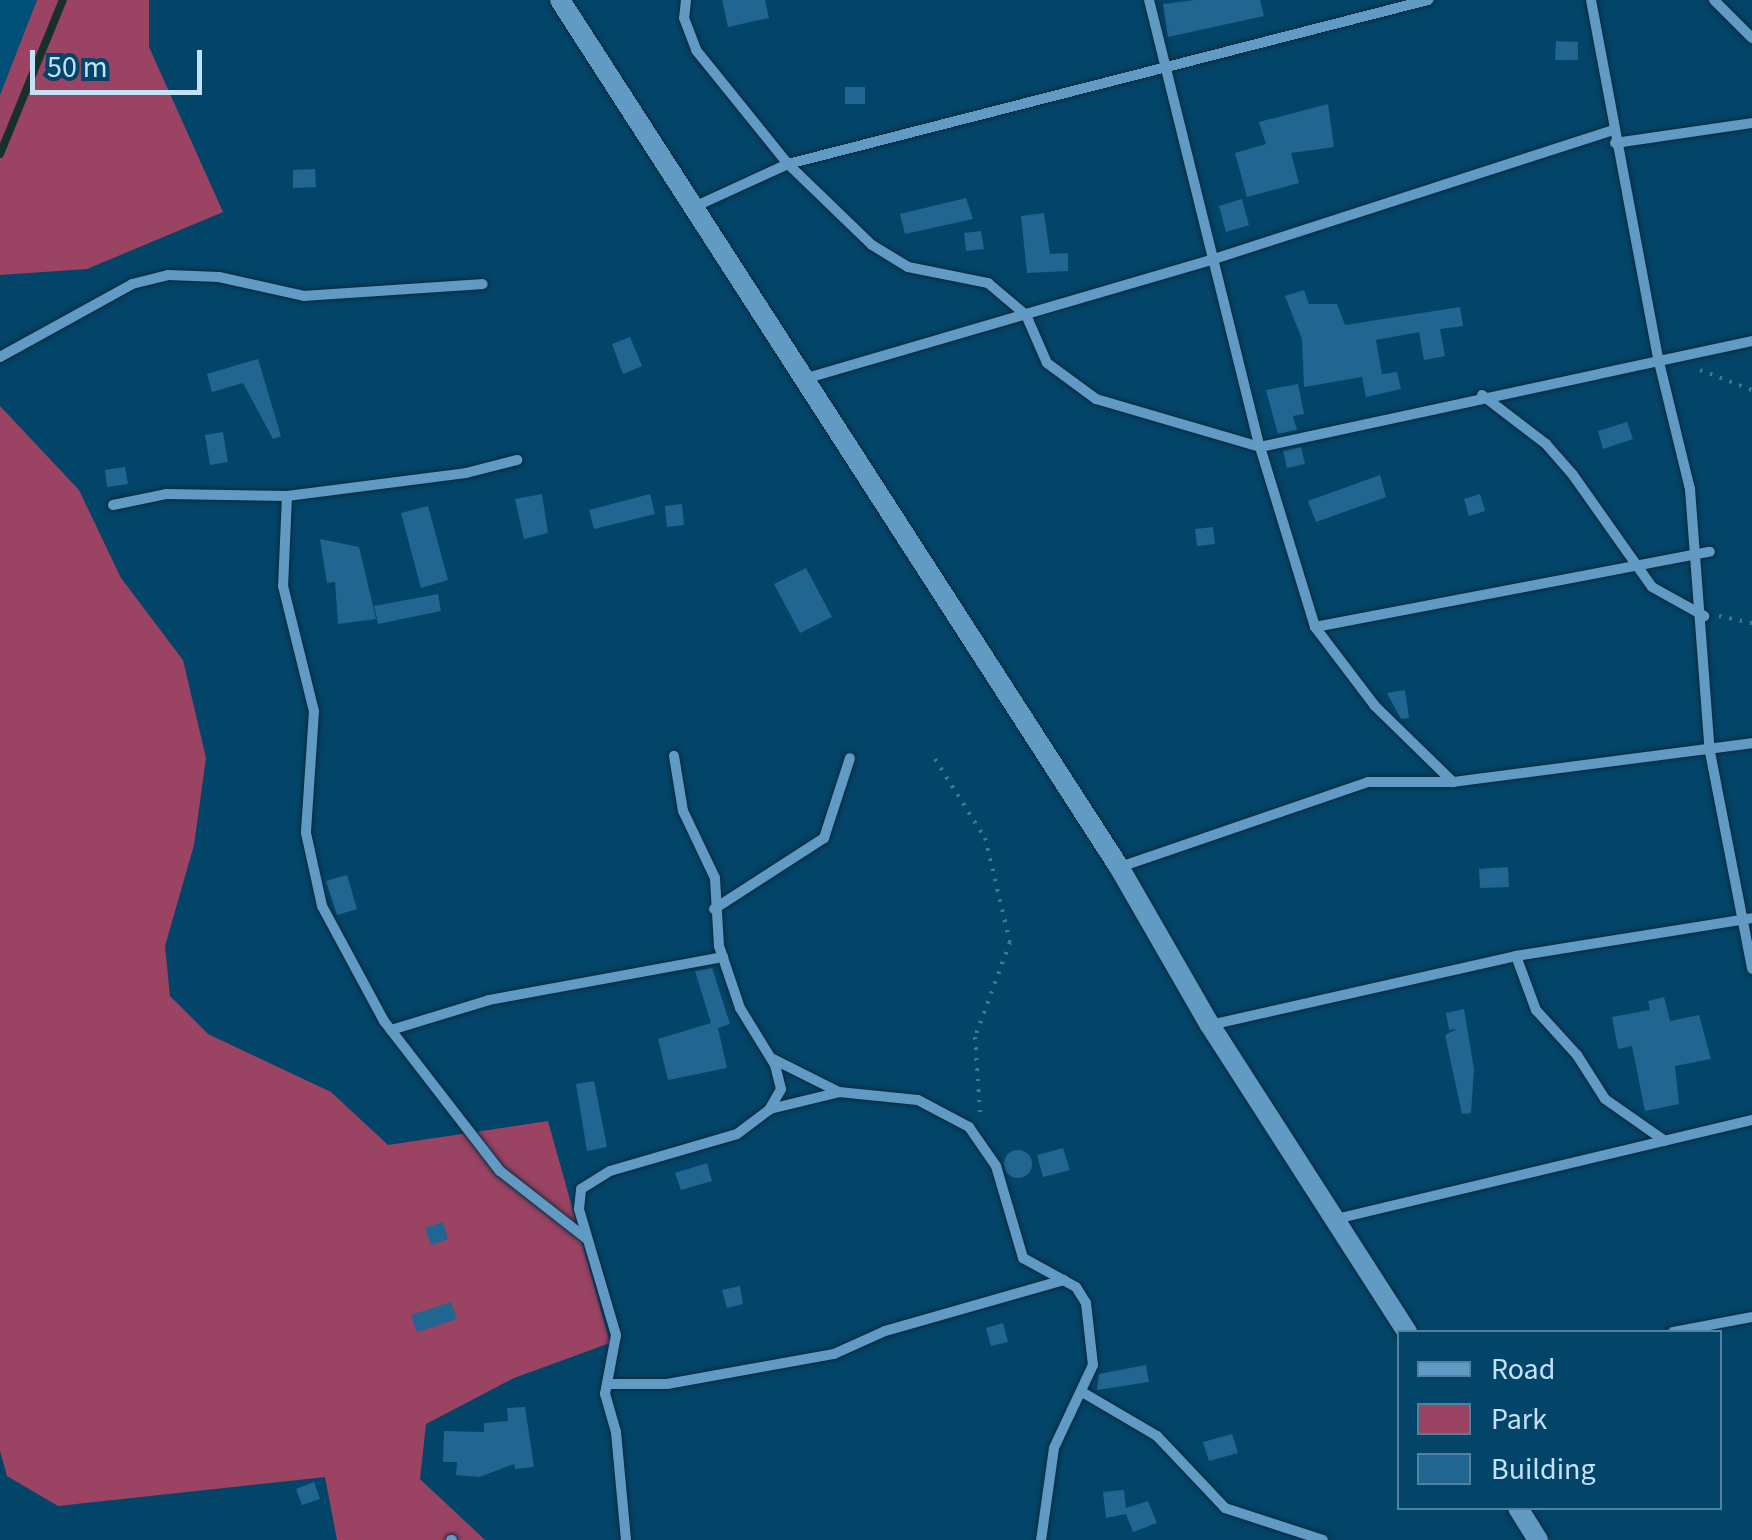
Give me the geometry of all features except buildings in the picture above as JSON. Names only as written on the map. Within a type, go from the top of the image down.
[{"type":"main road","points":[[560,0],[1119,867],[1210,1025],[1406,1330]]},
{"type":"main road","points":[[1519,1510],[1538,1540]]},
{"type":"street","points":[[686,0],[684,18],[696,50],[788,164],[872,245],[908,267],[988,283],[1026,315],[1047,363],[1096,398],[1260,447],[1482,395],[1674,360],[1752,341]]},
{"type":"street","points":[[1148,0],[1260,447],[1315,627],[1376,706],[1453,782]]},
{"type":"street","points":[[691,208],[788,164],[1164,64],[1428,0]]},
{"type":"street","points":[[1591,0],[1659,362],[1704,551],[1710,752],[1747,919],[1752,969]]},
{"type":"street","points":[[1714,0],[1752,38]]},
{"type":"street","points":[[1615,143],[1752,124]]},
{"type":"street","points":[[804,379],[1211,260],[1613,130]]},
{"type":"street","points":[[0,358],[132,284],[168,275],[220,277],[304,296],[483,284]]},
{"type":"street","points":[[1482,395],[1546,444],[1573,474],[1630,564],[1665,596],[1704,616]]},
{"type":"street","points":[[113,505],[166,494],[287,496],[466,473],[517,460]]},
{"type":"street","points":[[287,496],[283,586],[314,711],[306,833],[314,885],[391,1030],[500,1171],[588,1240]]},
{"type":"street","points":[[1315,627],[1704,551]]},
{"type":"street","points":[[1119,867],[1368,782],[1453,782],[1710,752],[1752,743]]},
{"type":"street","points":[[674,756],[683,811],[716,878],[714,909],[723,958],[740,1008],[781,1078],[770,1110]]},
{"type":"street","points":[[714,909],[824,838],[852,769],[850,758]]},
{"type":"street","points":[[1210,1025],[1516,956],[1747,919]]},
{"type":"street","points":[[1516,956],[1536,1010],[1577,1054],[1606,1099],[1665,1141]]},
{"type":"street","points":[[391,1030],[488,1000],[723,958]]},
{"type":"street","points":[[770,1058],[839,1092]]},
{"type":"street","points":[[626,1540],[608,1384],[616,1334],[578,1199],[585,1182],[736,1134],[797,1097],[839,1092],[918,1100],[969,1127],[989,1151],[1023,1258],[1064,1280],[1086,1303],[1096,1347],[1082,1392],[1054,1448],[1041,1540]]},
{"type":"street","points":[[1336,1219],[1752,1120]]},
{"type":"street","points":[[608,1384],[667,1384],[834,1354],[885,1331],[1064,1280]]},
{"type":"street","points":[[1684,1330],[1752,1317]]},
{"type":"street","points":[[1082,1392],[1157,1436],[1225,1508],[1324,1540]]},
{"type":"path","points":[[1674,360],[1752,390]]},
{"type":"path","points":[[1704,616],[1752,623]]},
{"type":"path","points":[[935,759],[985,838],[1010,942],[975,1037],[975,1087],[989,1151]]},
{"type":"shaded area","points":[[0,0],[37,0],[0,95]]},
{"type":"green space","points":[[37,0],[149,0],[149,47],[223,212],[87,269],[0,275],[0,95]]},
{"type":"green space","points":[[0,406],[79,490],[121,578],[183,660],[206,758],[194,845],[165,946],[170,996],[208,1034],[331,1092],[388,1145],[548,1121],[610,1343],[514,1378],[426,1424],[420,1479],[485,1540],[337,1540],[325,1477],[58,1506],[7,1476],[0,1451]]},
{"type":"waterway","points":[[0,154],[63,0]]}]
